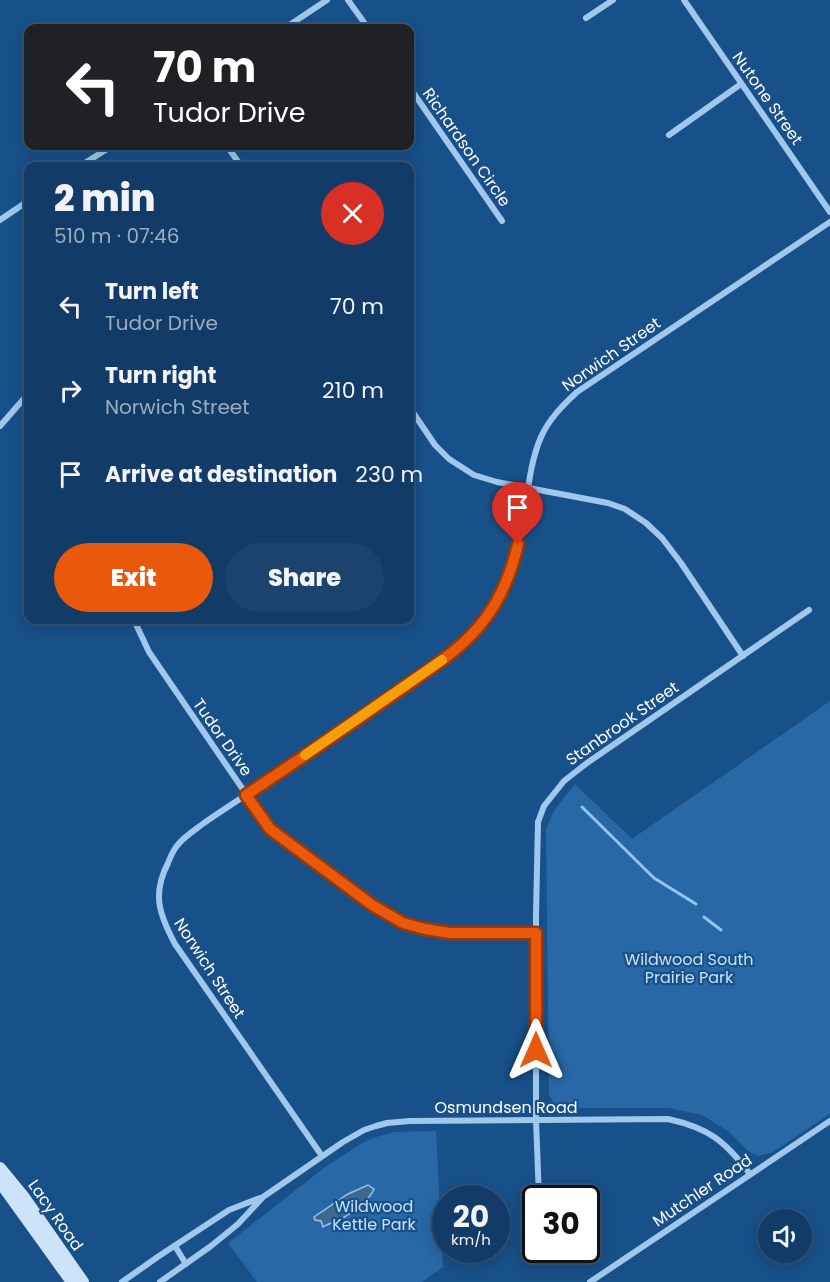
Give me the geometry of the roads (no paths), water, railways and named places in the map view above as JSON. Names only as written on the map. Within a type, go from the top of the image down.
[{"type":"street","points":[[291,24],[327,0]]},
{"type":"street","points":[[348,0],[365,24]]},
{"type":"street","points":[[586,18],[613,0]]},
{"type":"street","name":"Nutone Street","points":[[684,0],[830,212]]},
{"type":"street","points":[[669,135],[741,84]]},
{"type":"street","name":"Richardson Circle","points":[[414,94],[502,221]]},
{"type":"street","points":[[86,162],[106,150]]},
{"type":"street","points":[[0,220],[24,204]]},
{"type":"street","name":"Norwich Street","points":[[322,1156],[175,944],[163,921],[159,902],[160,877],[176,847],[192,832],[345,729],[455,650],[485,619],[498,598],[514,559],[522,530],[527,488],[535,452],[549,422],[562,406],[577,392],[830,222]]},
{"type":"street","points":[[0,426],[24,399]]},
{"type":"street","points":[[414,414],[435,445],[449,459],[474,475],[497,482],[608,503],[625,509],[645,522],[662,538],[681,563],[743,656]]},
{"type":"street","name":"Stanbrook Street","points":[[538,1185],[536,1120],[536,933],[538,822],[544,806],[564,782],[587,763],[809,610]]},
{"type":"street","name":"Tudor Drive","points":[[135,624],[149,652],[270,829],[372,905],[403,923],[450,933],[536,933]]},
{"type":"street","name":"Osmundsen Road","points":[[159,1282],[238,1224],[263,1197],[343,1142],[364,1130],[387,1123],[668,1119],[705,1131],[720,1140],[750,1174]]},
{"type":"street","name":"Mutchler Road","points":[[591,1282],[830,1121]]},
{"type":"street","name":"Lacy Road","points":[[0,1168],[23,1196],[83,1282]]},
{"type":"street","name":"Lacy Road","points":[[0,1182],[72,1282]]},
{"type":"street","name":"Osmundsen Road","points":[[122,1282],[230,1210],[263,1197]]},
{"type":"street","points":[[175,1246],[186,1264]]},
{"type":"waterway","points":[[582,807],[654,878],[696,904]]},
{"type":"waterway","points":[[704,917],[721,930]]},
{"type":"park label","name":"Wildwood South Prairie Park","points":[[689,968]]},
{"type":"park label","name":"Wildwood Kettle Park","points":[[374,1215]]}]
